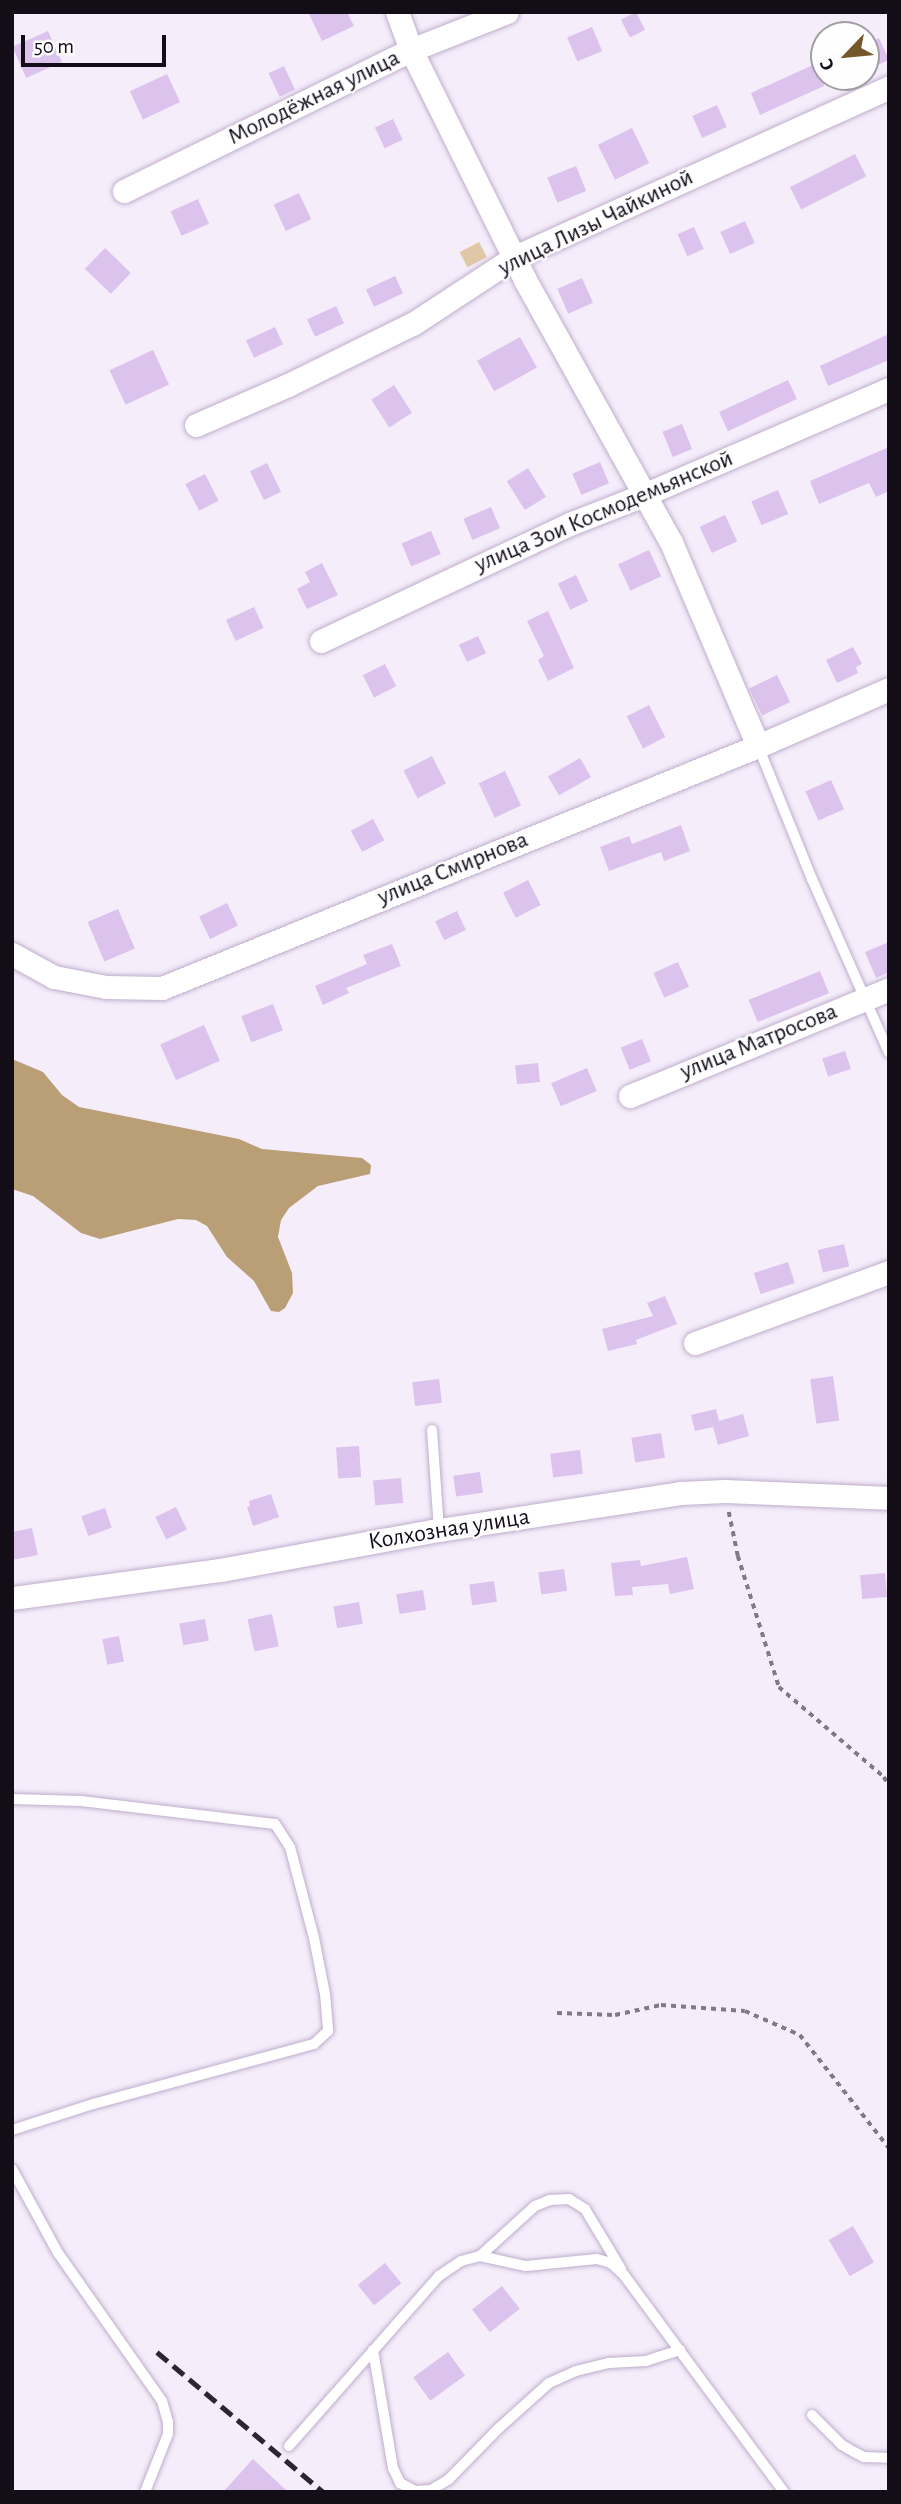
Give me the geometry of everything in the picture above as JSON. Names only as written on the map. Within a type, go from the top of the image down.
[{"type":"street","points":[[397,12],[411,50],[525,280],[671,542],[758,746]]},
{"type":"street","name":"Молодёжная улица","points":[[124,191],[411,50],[507,12]]},
{"type":"street","name":"улица Лизы Чайкиной","points":[[196,425],[288,385],[414,323],[515,257],[889,87]]},
{"type":"street","name":"улица Зои Космодемьянской","points":[[321,641],[572,523],[646,494],[889,389]]},
{"type":"street","name":"улица Смирнова","points":[[12,954],[54,977],[106,987],[162,988],[758,746],[889,689]]},
{"type":"street","name":"улица Матросова","points":[[630,1096],[889,989]]},
{"type":"street","points":[[695,1343],[889,1272]]},
{"type":"street","name":"Колхозная улица","points":[[12,1598],[220,1570],[439,1530],[680,1493],[725,1491],[889,1498]]},
{"type":"lane","points":[[758,746],[812,879],[867,998],[889,1053]]},
{"type":"lane","points":[[432,1430],[439,1530]]},
{"type":"lane","points":[[12,1799],[81,1801],[275,1824],[290,1847],[308,1916],[325,1994],[328,2031],[314,2044],[93,2104],[12,2130]]},
{"type":"lane","points":[[12,2169],[58,2253],[162,2401],[168,2422],[168,2434],[145,2492]]},
{"type":"lane","points":[[480,2256],[535,2206],[550,2200],[569,2199],[585,2209],[624,2275],[784,2492]]},
{"type":"lane","points":[[289,2446],[439,2276],[460,2261],[480,2256],[526,2266],[597,2259],[611,2263],[624,2275]]},
{"type":"lane","points":[[373,2350],[393,2468],[400,2483],[415,2491],[431,2490],[449,2479],[499,2428],[549,2383],[576,2371],[608,2363],[646,2361],[680,2350]]},
{"type":"lane","points":[[812,2415],[842,2445],[854,2452],[864,2457],[889,2458]]},
{"type":"path","points":[[725,1491],[738,1556],[779,1687],[884,1777],[889,1786]]},
{"type":"path","points":[[557,2013],[615,2015],[661,2005],[745,2011],[800,2035],[889,2148]]},
{"type":"shaded area","points":[[479,242],[487,257],[468,267],[460,252]]},
{"type":"shaded area","points":[[12,1059],[43,1072],[62,1095],[79,1107],[239,1139],[262,1149],[362,1158],[371,1165],[370,1174],[318,1186],[289,1208],[281,1220],[278,1237],[292,1273],[293,1293],[285,1308],[279,1312],[271,1311],[254,1281],[227,1257],[207,1226],[196,1220],[178,1219],[100,1239],[81,1233],[33,1196],[12,1189]]},
{"type":"building","points":[[308,12],[347,12],[354,26],[322,41]]},
{"type":"building","points":[[636,12],[645,30],[630,38],[621,20]]},
{"type":"building","points":[[592,27],[602,51],[577,61],[567,38]]},
{"type":"building","points":[[48,31],[62,62],[26,78],[12,47]]},
{"type":"building","points":[[880,40],[889,60],[880,64]]},
{"type":"building","points":[[284,66],[295,90],[280,97],[269,73]]},
{"type":"building","points":[[810,66],[810,91],[813,91],[760,115],[751,93]]},
{"type":"building","points":[[167,74],[180,102],[143,119],[130,91]]},
{"type":"building","points":[[717,105],[727,127],[702,138],[692,116]]},
{"type":"building","points":[[393,119],[403,140],[385,148],[375,127]]},
{"type":"building","points":[[632,128],[649,163],[615,180],[598,145]]},
{"type":"building","points":[[855,154],[866,176],[801,209],[790,187]]},
{"type":"building","points":[[576,166],[586,191],[557,203],[547,178]]},
{"type":"building","points":[[299,193],[311,219],[286,231],[274,205]]},
{"type":"building","points":[[198,199],[209,224],[182,236],[171,211]]},
{"type":"building","points":[[745,221],[755,243],[730,254],[720,232]]},
{"type":"building","points":[[694,227],[704,249],[687,256],[678,234]]},
{"type":"building","points":[[105,248],[131,273],[111,294],[85,269]]},
{"type":"building","points":[[395,276],[403,293],[374,307],[366,290]]},
{"type":"building","points":[[582,278],[593,303],[568,314],[557,289]]},
{"type":"building","points":[[336,306],[344,323],[315,337],[307,320]]},
{"type":"building","points":[[275,327],[283,344],[254,358],[246,341]]},
{"type":"building","points":[[889,334],[889,360],[828,386],[820,366]]},
{"type":"building","points":[[520,337],[537,368],[494,391],[477,361]]},
{"type":"building","points":[[153,350],[169,384],[126,405],[109,370]]},
{"type":"building","points":[[788,380],[797,399],[728,431],[719,412]]},
{"type":"building","points":[[394,385],[412,413],[389,427],[371,400]]},
{"type":"building","points":[[682,424],[692,449],[673,457],[663,432]]},
{"type":"building","points":[[889,447],[889,491],[876,497],[869,483],[819,504],[810,481]]},
{"type":"building","points":[[600,462],[609,483],[581,495],[572,474]]},
{"type":"building","points":[[267,463],[281,492],[264,500],[250,471]]},
{"type":"building","points":[[528,468],[546,497],[525,510],[507,481]]},
{"type":"building","points":[[205,474],[219,501],[199,511],[185,484]]},
{"type":"building","points":[[778,490],[788,514],[761,525],[751,501]]},
{"type":"building","points":[[491,507],[500,528],[472,540],[463,519]]},
{"type":"building","points":[[725,515],[737,541],[712,553],[700,527]]},
{"type":"building","points":[[431,531],[441,554],[411,567],[402,544]]},
{"type":"building","points":[[649,550],[661,576],[630,591],[618,564]]},
{"type":"building","points":[[322,563],[338,595],[307,609],[297,589],[310,582],[305,572]]},
{"type":"building","points":[[576,575],[588,601],[570,610],[558,583]]},
{"type":"building","points":[[254,607],[264,628],[236,641],[226,620]]},
{"type":"building","points":[[548,611],[574,668],[548,681],[538,660],[544,656],[527,621]]},
{"type":"building","points":[[478,636],[486,653],[467,662],[459,645]]},
{"type":"building","points":[[853,647],[862,664],[856,667],[858,673],[837,683],[826,660]]},
{"type":"building","points":[[385,664],[396,686],[374,698],[363,675]]},
{"type":"building","points":[[777,675],[790,702],[762,716],[749,689]]},
{"type":"building","points":[[649,705],[665,737],[643,748],[627,716]]},
{"type":"building","points":[[432,756],[446,784],[418,798],[403,771]]},
{"type":"building","points":[[580,758],[591,777],[559,796],[548,777]]},
{"type":"building","points":[[505,771],[521,805],[495,818],[479,783]]},
{"type":"building","points":[[831,780],[844,809],[818,821],[805,791]]},
{"type":"building","points":[[373,819],[384,840],[362,852],[351,831]]},
{"type":"building","points":[[681,825],[690,851],[664,861],[661,852],[609,871],[600,847],[629,836],[632,844]]},
{"type":"building","points":[[528,880],[541,905],[516,918],[503,893]]},
{"type":"building","points":[[227,903],[238,925],[210,939],[199,917]]},
{"type":"building","points":[[118,909],[135,949],[104,961],[88,922]]},
{"type":"building","points":[[457,911],[466,930],[444,940],[435,921]]},
{"type":"building","points":[[889,942],[889,972],[876,978],[865,952]]},
{"type":"building","points":[[392,944],[401,966],[346,988],[349,993],[323,1005],[315,986],[367,964],[363,955]]},
{"type":"building","points":[[678,962],[689,987],[664,998],[653,973]]},
{"type":"building","points":[[820,971],[829,993],[758,1022],[749,1000]]},
{"type":"building","points":[[273,1004],[283,1030],[251,1042],[241,1016]]},
{"type":"building","points":[[204,1025],[220,1061],[176,1080],[160,1045]]},
{"type":"building","points":[[642,1039],[651,1061],[630,1070],[621,1048]]},
{"type":"building","points":[[845,1051],[851,1069],[828,1076],[822,1058]]},
{"type":"building","points":[[538,1063],[540,1082],[517,1084],[515,1065]]},
{"type":"building","points":[[587,1068],[597,1091],[561,1106],[551,1083]]},
{"type":"building","points":[[844,1244],[849,1266],[823,1272],[818,1250]]},
{"type":"building","points":[[788,1262],[795,1283],[761,1294],[754,1273]]},
{"type":"building","points":[[665,1296],[677,1324],[636,1340],[637,1344],[608,1351],[602,1329],[653,1316],[647,1303]]},
{"type":"building","points":[[833,1376],[839,1421],[816,1424],[810,1379]]},
{"type":"building","points":[[439,1379],[442,1403],[415,1406],[412,1382]]},
{"type":"building","points":[[716,1409],[719,1421],[743,1414],[749,1436],[718,1445],[713,1427],[695,1431],[691,1415]]},
{"type":"building","points":[[661,1433],[665,1458],[635,1462],[631,1438]]},
{"type":"building","points":[[359,1446],[361,1477],[338,1479],[336,1448]]},
{"type":"building","points":[[580,1450],[583,1474],[553,1477],[550,1454]]},
{"type":"building","points":[[480,1472],[483,1493],[456,1497],[453,1476]]},
{"type":"building","points":[[401,1478],[403,1503],[375,1505],[373,1480]]},
{"type":"building","points":[[271,1494],[279,1517],[253,1526],[247,1507],[250,1506],[249,1501]]},
{"type":"building","points":[[176,1507],[187,1529],[166,1540],[155,1517]]},
{"type":"building","points":[[105,1508],[112,1528],[88,1536],[81,1516]]},
{"type":"building","points":[[32,1528],[38,1555],[12,1560],[12,1532]]},
{"type":"building","points":[[687,1557],[694,1589],[670,1594],[668,1584],[632,1587],[633,1595],[615,1596],[611,1563],[640,1560],[641,1566]]},
{"type":"building","points":[[564,1569],[567,1591],[541,1594],[538,1573]]},
{"type":"building","points":[[885,1573],[887,1597],[862,1599],[860,1575]]},
{"type":"building","points":[[494,1581],[497,1602],[472,1605],[469,1584]]},
{"type":"building","points":[[423,1590],[426,1610],[399,1614],[396,1594]]},
{"type":"building","points":[[359,1602],[363,1624],[337,1628],[333,1607]]},
{"type":"building","points":[[272,1614],[279,1646],[254,1651],[248,1619]]},
{"type":"building","points":[[205,1619],[209,1641],[183,1645],[179,1624]]},
{"type":"building","points":[[119,1636],[124,1662],[107,1665],[102,1639]]},
{"type":"building","points":[[853,2226],[874,2262],[850,2276],[829,2240]]},
{"type":"building","points":[[385,2263],[401,2283],[374,2305],[358,2285]]},
{"type":"building","points":[[502,2286],[520,2309],[490,2332],[472,2309]]},
{"type":"building","points":[[448,2352],[465,2375],[430,2401],[413,2377]]},
{"type":"building","points":[[253,2459],[288,2492],[223,2492]]},
{"type":"railway","points":[[157,2352],[323,2492]]}]
